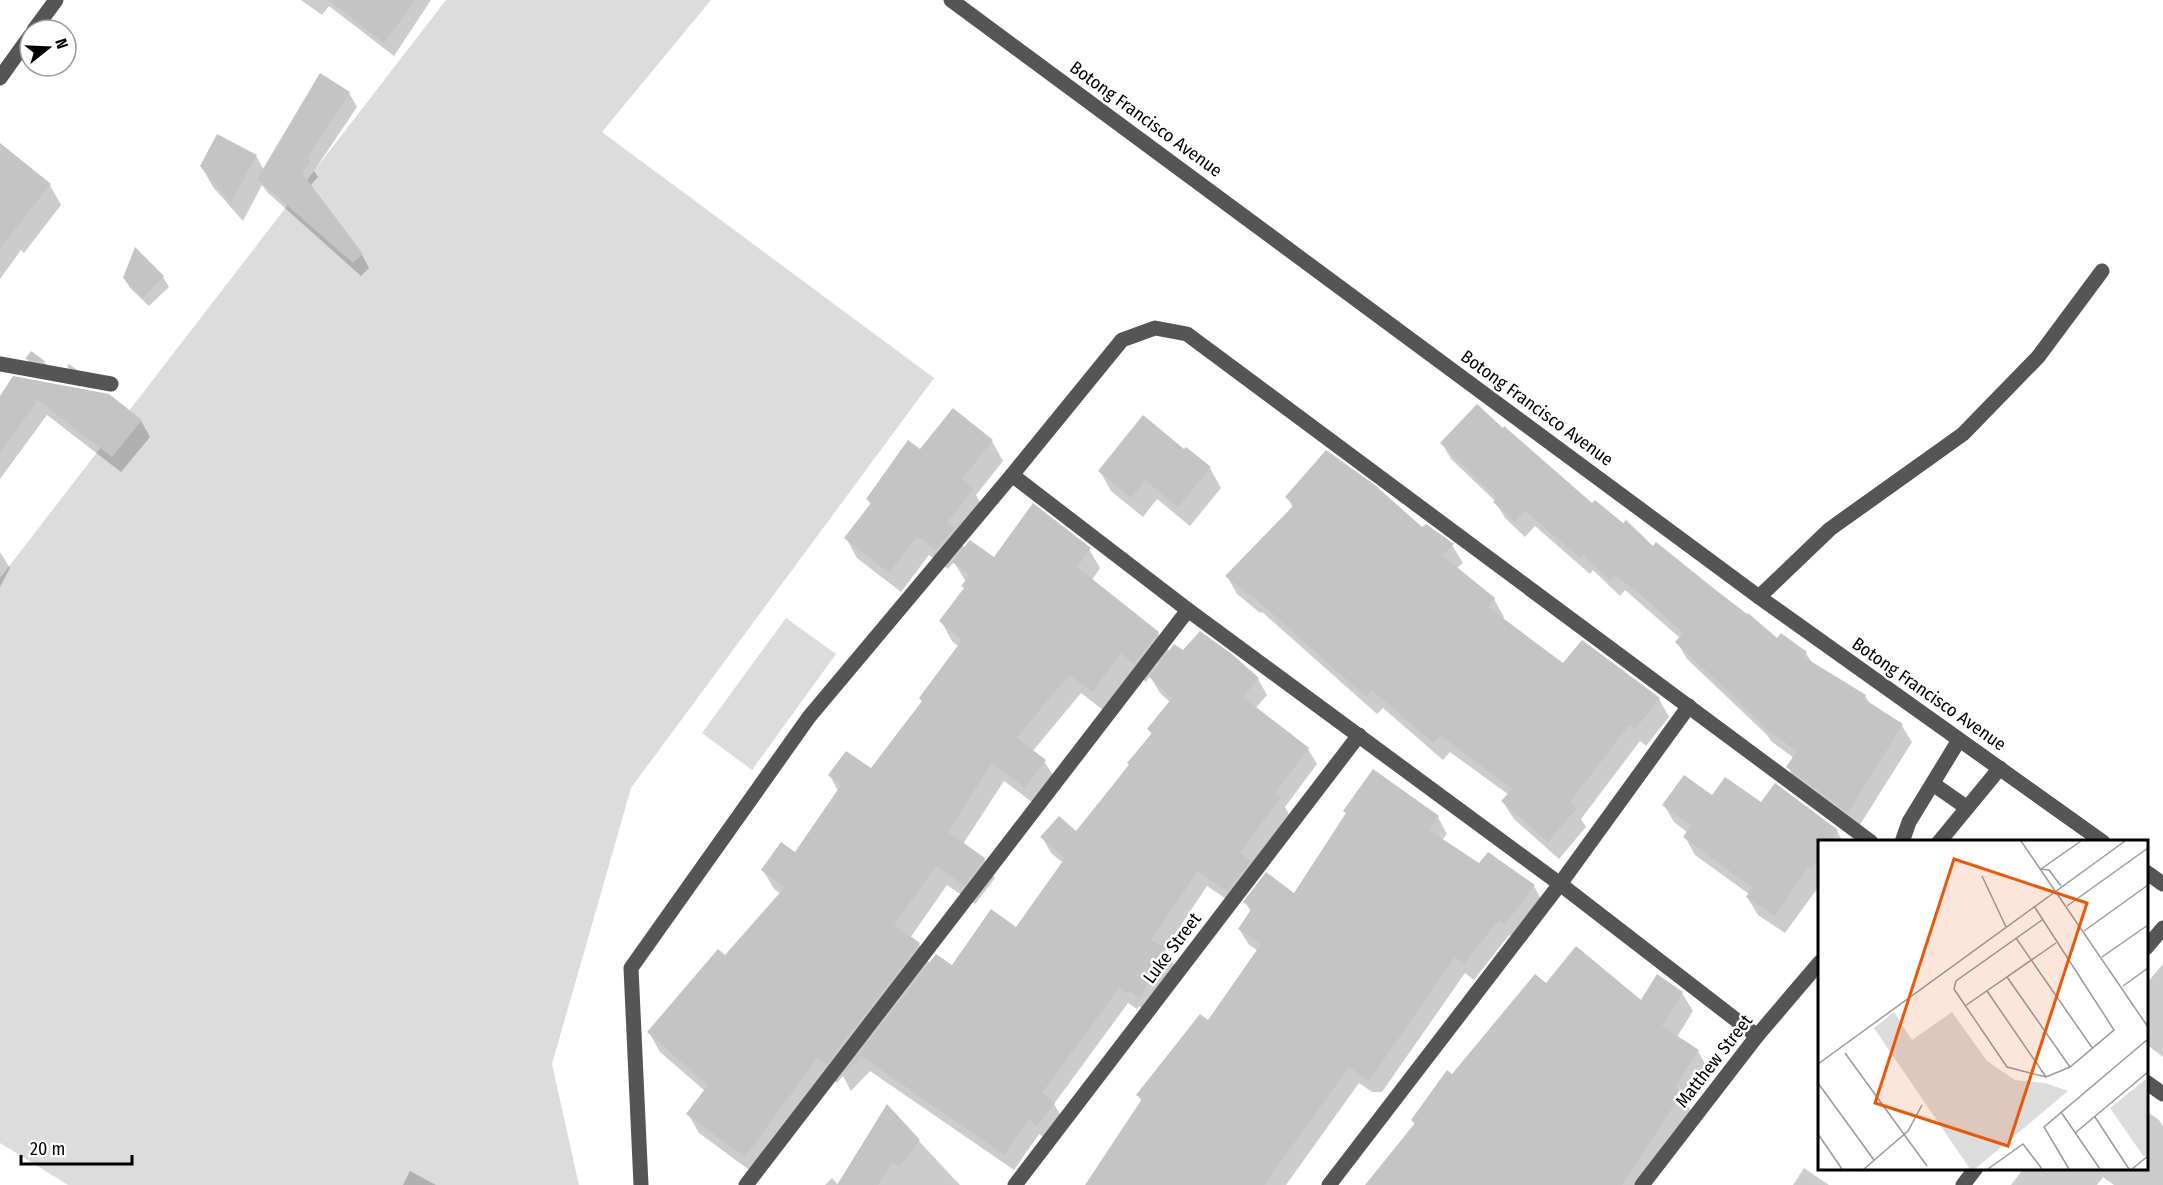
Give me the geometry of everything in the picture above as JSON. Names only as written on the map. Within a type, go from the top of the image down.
[{"type":"street","points":[[43,18],[56,0]]},
{"type":"street","name":"Botong Francisco Avenue","points":[[951,0],[1759,597],[2100,840]]},
{"type":"street","points":[[0,78],[18,53]]},
{"type":"street","points":[[1759,597],[1830,530],[1963,434],[2038,357],[2102,271]]},
{"type":"street","points":[[641,1185],[631,968],[809,717],[1122,340],[1155,328],[1187,334],[1868,840]]},
{"type":"street","points":[[0,364],[111,384]]},
{"type":"street","points":[[1012,475],[1188,610],[1560,884],[1757,1036]]},
{"type":"street","points":[[746,1185],[1188,610]]},
{"type":"street","points":[[1329,1185],[1560,884],[1689,706]]},
{"type":"street","name":"Luke Street","points":[[1015,1185],[1359,735]]},
{"type":"street","points":[[1903,840],[1909,822],[1959,740]]},
{"type":"street","points":[[1941,840],[2000,768]]},
{"type":"street","points":[[1933,784],[1966,807]]},
{"type":"street","points":[[2148,873],[2163,884]]},
{"type":"street","points":[[2148,946],[2163,927]]},
{"type":"street","name":"Matthew Street","points":[[1642,1185],[1757,1036],[1818,964]]},
{"type":"street","points":[[2148,1083],[2163,1094]]},
{"type":"street","points":[[1963,1185],[1974,1170]]},
{"type":"shaded area","points":[[446,0],[711,0],[602,132],[934,378],[631,788],[552,1064],[579,1185],[68,1185],[0,1143],[0,578]]},
{"type":"shaded area","points":[[786,618],[836,654],[752,770],[702,733]]},
{"type":"building","points":[[328,0],[415,0],[384,43]]},
{"type":"building","points":[[320,73],[350,92],[307,158],[311,162],[302,173],[363,254],[353,263],[257,179]]},
{"type":"building","points":[[217,134],[257,155],[231,203],[200,166]]},
{"type":"building","points":[[0,143],[51,184],[0,248]]},
{"type":"building","points":[[135,247],[164,276],[143,298],[123,278]]},
{"type":"building","points":[[31,351],[46,362],[25,359]]},
{"type":"building","points":[[13,376],[109,394],[142,420],[112,457],[38,400],[0,452],[0,396]]},
{"type":"building","points":[[1477,404],[1592,503],[1595,500],[1623,523],[1626,520],[1653,546],[1656,542],[1777,638],[1781,633],[1807,652],[1804,657],[1866,695],[1864,699],[1903,724],[1848,813],[1786,767],[1797,751],[1759,724],[1761,723],[1675,642],[1683,633],[1640,594],[1615,575],[1610,581],[1583,555],[1580,558],[1525,511],[1515,522],[1493,502],[1497,498],[1440,443]]},
{"type":"building","points":[[953,408],[993,440],[962,479],[974,488],[947,523],[955,528],[936,550],[917,536],[889,573],[844,538],[871,503],[866,499],[908,440],[920,449]]},
{"type":"building","points":[[1143,415],[1184,449],[1186,447],[1211,467],[1178,507],[1145,480],[1131,498],[1098,471]]},
{"type":"building","points":[[1326,450],[1375,485],[1422,527],[1426,524],[1454,544],[1442,555],[1495,598],[1488,607],[1563,663],[1582,640],[1660,698],[1635,729],[1629,725],[1570,802],[1577,808],[1548,842],[1501,801],[1512,789],[1440,735],[1433,743],[1372,691],[1366,697],[1251,595],[1225,576],[1294,505],[1285,497]]},
{"type":"building","points":[[1033,503],[1091,548],[1077,567],[1159,632],[1134,664],[1121,653],[1092,692],[1070,675],[1052,695],[1017,738],[1046,760],[1025,788],[992,763],[948,832],[985,858],[964,886],[936,866],[894,925],[920,943],[826,1065],[817,1058],[745,1157],[686,1114],[708,1085],[647,1032],[718,949],[725,955],[785,887],[761,870],[781,842],[795,852],[841,785],[828,775],[846,751],[871,768],[922,701],[919,698],[962,640],[939,621],[964,588],[961,586],[970,575],[952,562],[970,540],[994,557]]},
{"type":"building","points":[[1200,631],[1259,678],[1243,697],[1309,748],[1275,793],[1281,797],[1240,853],[1251,861],[1227,891],[1198,871],[1151,940],[1166,948],[1140,999],[1130,991],[1128,994],[1119,988],[1042,1093],[1055,1103],[1037,1126],[1029,1119],[1004,1155],[861,1056],[841,1077],[936,954],[952,965],[991,909],[1016,927],[1065,858],[1040,837],[1059,816],[1076,831],[1129,765],[1127,763],[1152,733],[1147,729],[1172,698],[1149,677],[1174,644],[1183,650]]},
{"type":"building","points":[[1373,769],[1439,816],[1429,830],[1479,863],[1488,852],[1535,885],[1505,924],[1499,920],[1464,964],[1455,957],[1369,1081],[1349,1067],[1264,1185],[1085,1185],[1142,1099],[1136,1095],[1200,1014],[1208,1020],[1261,944],[1238,929],[1252,908],[1243,902],[1266,872],[1294,893],[1346,813],[1343,811]]},
{"type":"building","points":[[1684,775],[1712,795],[1725,777],[1761,802],[1775,783],[1838,830],[1831,840],[1818,840],[1818,860],[1811,869],[1808,867],[1775,916],[1746,897],[1752,887],[1683,837],[1691,826],[1662,805]]},
{"type":"building","points":[[1576,946],[1641,1000],[1657,974],[1683,992],[1662,1026],[1699,1050],[1675,1087],[1682,1093],[1622,1185],[1365,1185],[1415,1123],[1411,1120],[1447,1070],[1452,1074],[1535,974],[1546,983]]},
{"type":"building","points":[[887,1104],[920,1140],[899,1167],[893,1162],[878,1185],[837,1185]]}]
